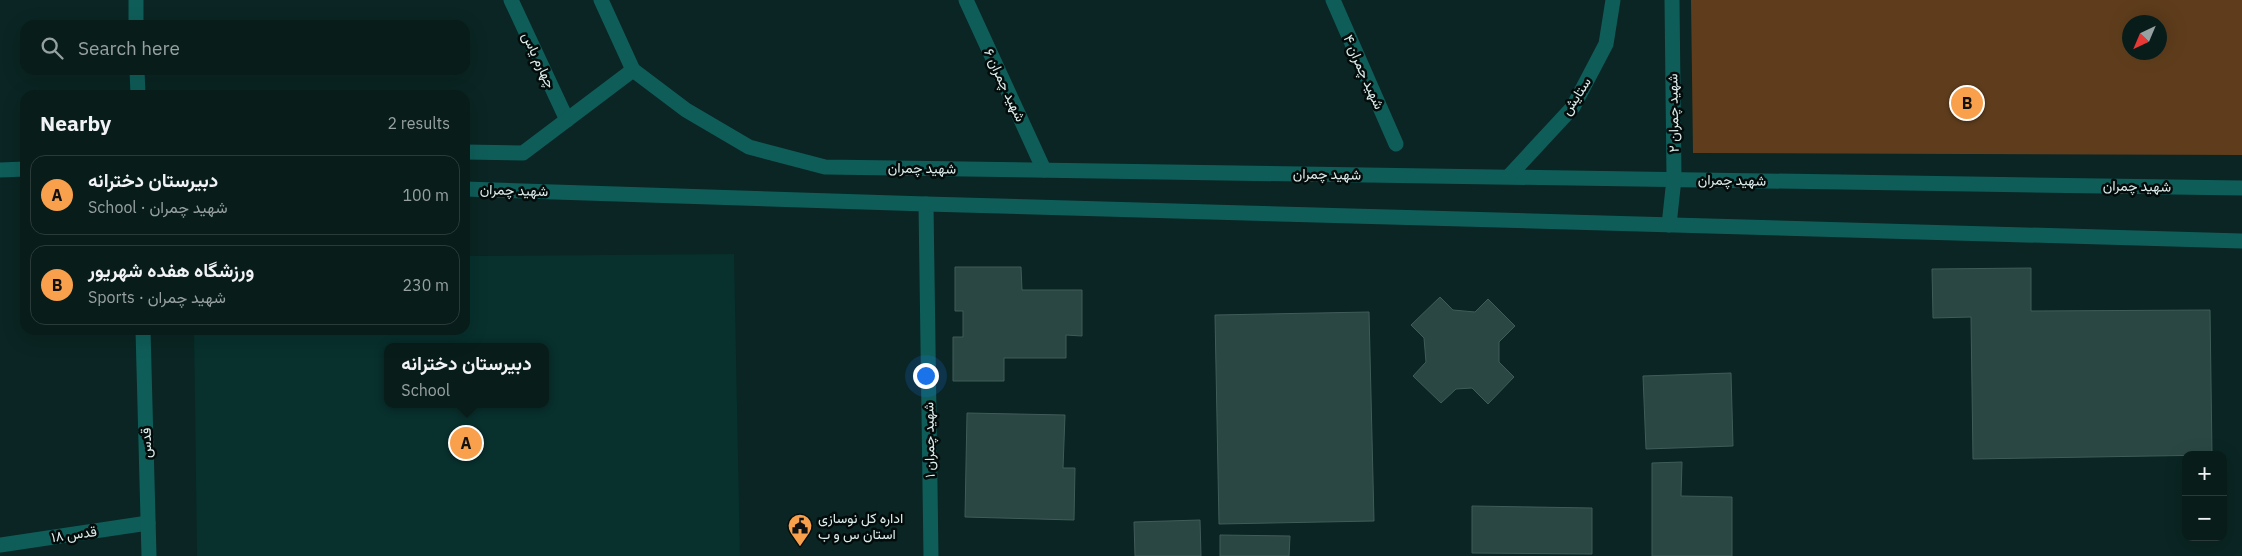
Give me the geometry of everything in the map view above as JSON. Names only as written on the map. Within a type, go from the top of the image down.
[{"type":"street","points":[[136,0],[136,20]]},
{"type":"street","name":"چهارم یاس","points":[[511,0],[567,120]]},
{"type":"street","points":[[470,152],[523,153],[633,70],[601,0]]},
{"type":"street","name":"شهید چمران ۶","points":[[966,0],[1044,170]]},
{"type":"street","name":"شهید چمران ۴","points":[[1333,0],[1396,144]]},
{"type":"street","name":"ستایش","points":[[1509,176],[1573,107],[1606,44],[1613,0]]},
{"type":"street","name":"شهید چمران ۲","points":[[1669,225],[1674,179],[1672,0]]},
{"type":"street","name":"شهید چمران","points":[[633,70],[686,110],[749,147],[825,166],[2242,188]]},
{"type":"street","points":[[137,75],[138,90]]},
{"type":"street","points":[[0,170],[20,169]]},
{"type":"street","name":"شهید چمران","points":[[470,189],[2242,241]]},
{"type":"street","name":"شهید چمران ۱","points":[[926,204],[931,556]]},
{"type":"street","name":"قدس","points":[[143,335],[149,556]]},
{"type":"street","name":"قدس ۱۸","points":[[0,545],[148,523]]},
{"type":"shaded area","points":[[1691,0],[2242,0],[2242,155],[1693,153]]},
{"type":"shaded area","points":[[734,254],[740,556],[197,556],[194,335],[470,335],[470,256]]},
{"type":"building","points":[[955,267],[1021,267],[1022,290],[1082,290],[1082,336],[1066,335],[1066,358],[1004,358],[1004,381],[953,381],[953,337],[963,337],[963,311],[955,311]]},
{"type":"building","points":[[2031,268],[2031,311],[2210,310],[2212,451],[2182,451],[2182,456],[1973,459],[1971,317],[1933,318],[1932,269]]},
{"type":"building","points":[[1440,297],[1453,310],[1475,312],[1488,299],[1515,326],[1499,342],[1499,362],[1514,377],[1488,404],[1472,388],[1456,389],[1441,403],[1413,376],[1426,362],[1424,338],[1411,325]]},
{"type":"building","points":[[1369,312],[1374,521],[1219,524],[1215,315]]},
{"type":"building","points":[[1731,373],[1733,446],[1646,449],[1643,376]]},
{"type":"building","points":[[967,413],[1065,415],[1063,468],[1075,468],[1074,520],[965,517]]},
{"type":"building","points":[[1682,462],[1681,496],[1732,497],[1732,556],[1652,556],[1652,463]]},
{"type":"building","points":[[1472,506],[1592,508],[1592,554],[1472,553]]},
{"type":"building","points":[[1200,520],[1201,556],[1135,556],[1134,522]]},
{"type":"building","points":[[1220,535],[1290,536],[1289,556],[1220,556]]},
{"type":"place","name":"ورزشگاه هفده شهریور","points":[[1967,103]]},
{"type":"place","name":"دبیرستان دخترانه","points":[[466,443]]},
{"type":"place","name":"اداره کل نوسازی استان س و ب","points":[[800,547]]}]
